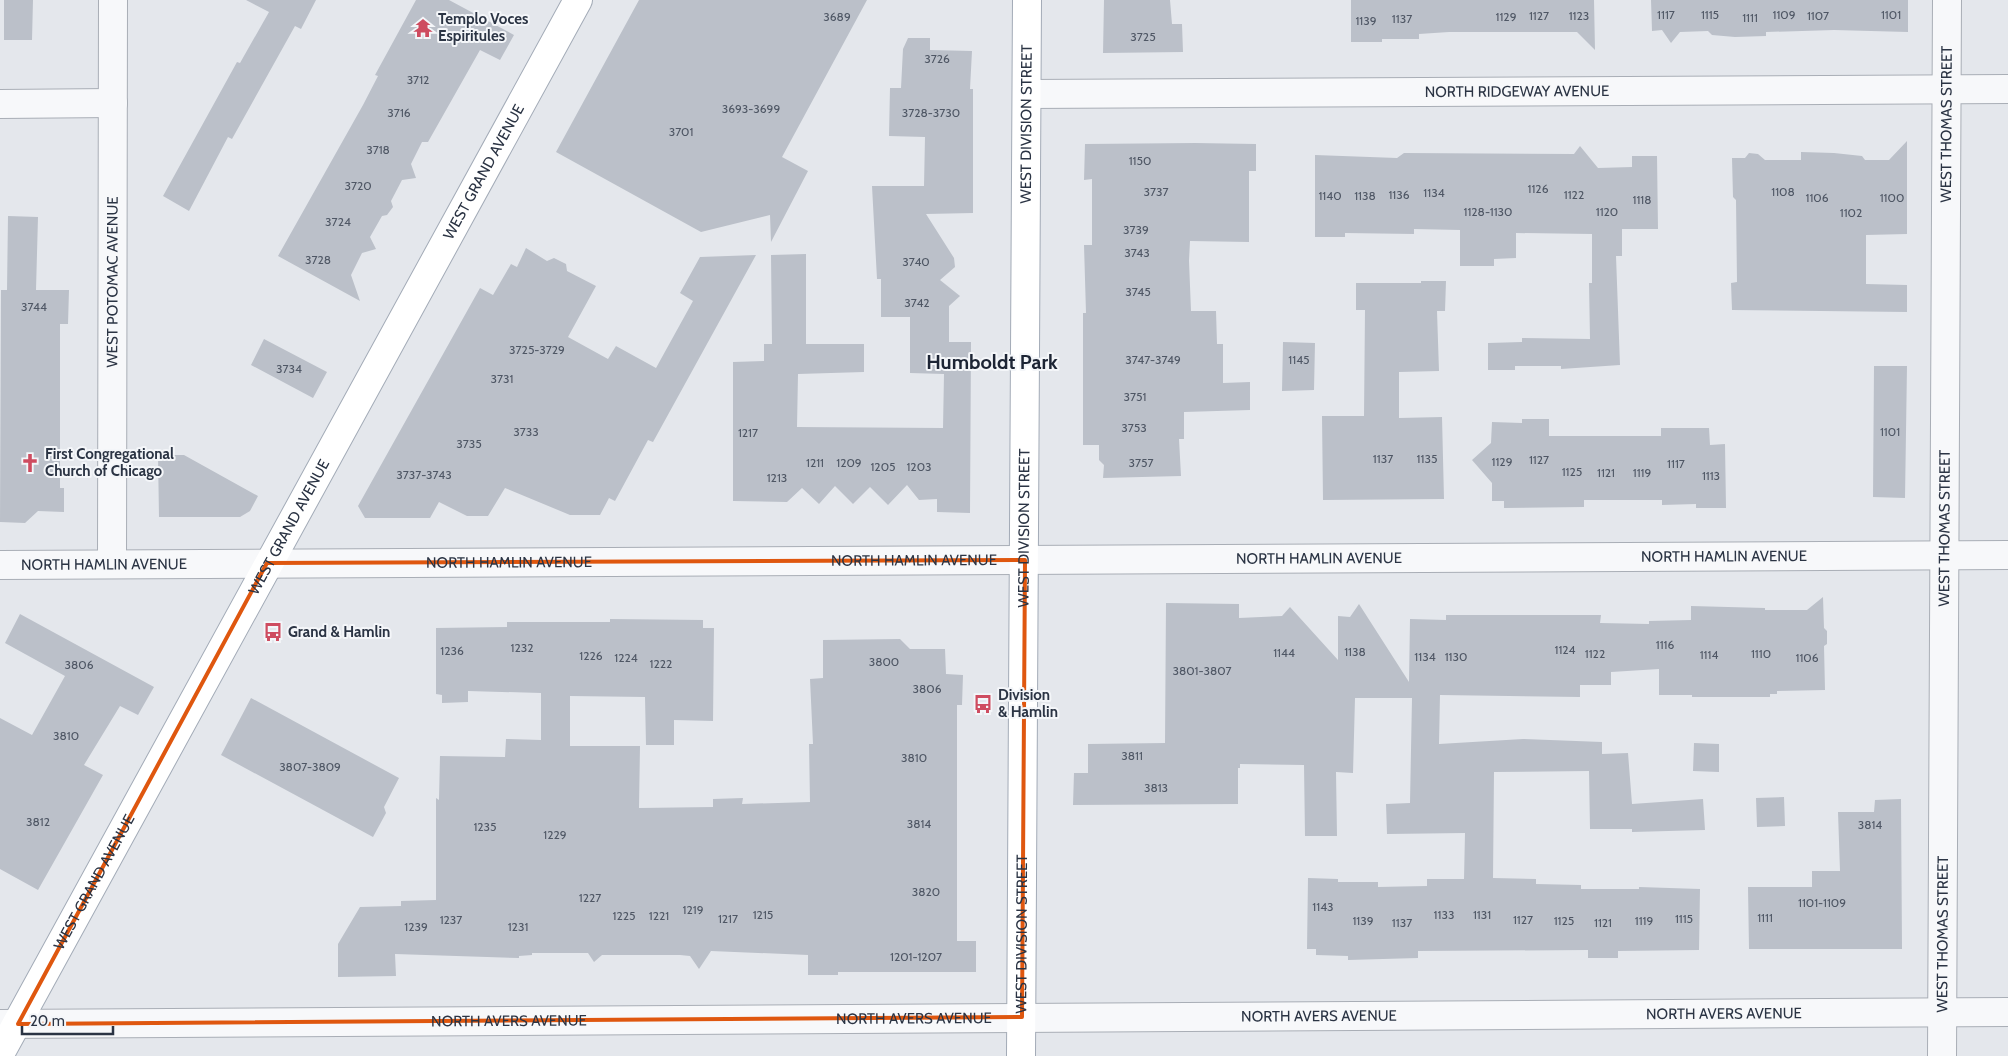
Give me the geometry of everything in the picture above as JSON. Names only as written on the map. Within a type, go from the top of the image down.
[{"type":"main road","name":"WEST GRAND AVENUE","points":[[0,1054],[9,1024],[268,563],[578,0]]},
{"type":"main road","name":"WEST DIVISION STREET","points":[[1021,1056],[1027,0]]},
{"type":"street","name":"WEST POTOMAC AVENUE","points":[[112,564],[113,0]]},
{"type":"street","name":"WEST THOMAS STREET","points":[[1942,1056],[1947,0]]},
{"type":"street","name":"NORTH RIDGEWAY AVENUE","points":[[1027,94],[2008,89]]},
{"type":"street","points":[[0,104],[113,103]]},
{"type":"street","name":"NORTH HAMLIN AVENUE","points":[[0,565],[2008,555]]},
{"type":"street","name":"NORTH AVERS AVENUE","points":[[9,1024],[2008,1012]]},
{"type":"highlighted area","points":[[1025,560],[1022,1017],[18,1024],[267,563]]},
{"type":"building","points":[[4,0],[33,0],[32,40],[4,40]]},
{"type":"building","points":[[246,0],[316,0],[301,29],[295,26],[232,139],[228,137],[189,211],[163,196],[237,62],[240,63],[269,12]]},
{"type":"building","points":[[416,0],[449,0],[514,35],[500,60],[480,50],[428,142],[422,142],[411,164],[416,178],[402,180],[391,201],[393,207],[387,215],[382,216],[370,237],[376,249],[362,253],[351,275],[360,301],[278,256],[363,105],[378,76],[375,75]]},
{"type":"building","points":[[639,0],[867,0],[782,157],[808,171],[771,242],[770,215],[701,232],[556,152]]},
{"type":"building","points":[[1104,0],[1170,0],[1172,24],[1182,24],[1183,52],[1103,53]]},
{"type":"building","points":[[1351,0],[1594,0],[1595,50],[1577,32],[1449,32],[1419,34],[1419,39],[1382,39],[1382,42],[1351,42]]},
{"type":"building","points":[[1651,0],[1908,0],[1908,32],[1834,30],[1766,32],[1766,36],[1735,37],[1712,35],[1708,31],[1680,32],[1671,43],[1662,30],[1652,31]]},
{"type":"building","points":[[908,38],[930,38],[930,50],[972,51],[970,89],[973,89],[973,213],[926,214],[954,258],[955,267],[940,280],[960,296],[949,306],[949,342],[971,342],[970,513],[937,512],[937,499],[919,500],[907,485],[888,505],[870,487],[853,504],[835,486],[819,504],[802,488],[787,502],[733,501],[733,362],[764,361],[764,344],[772,344],[771,255],[806,254],[806,344],[864,344],[864,372],[798,374],[797,427],[943,428],[944,374],[910,373],[910,317],[881,317],[881,279],[877,279],[872,186],[924,186],[925,137],[889,136],[890,88],[901,88],[903,49]]},
{"type":"building","points":[[1907,141],[1907,234],[1866,235],[1866,284],[1907,285],[1907,312],[1732,310],[1731,283],[1737,282],[1736,200],[1733,197],[1732,158],[1745,158],[1749,153],[1758,154],[1765,160],[1801,160],[1801,152],[1862,156],[1865,160],[1889,160]]},
{"type":"building","points":[[1085,144],[1256,144],[1256,171],[1249,171],[1249,242],[1190,241],[1189,261],[1191,311],[1216,311],[1217,344],[1223,344],[1223,383],[1250,382],[1250,410],[1184,412],[1184,439],[1179,439],[1181,476],[1103,478],[1104,465],[1099,460],[1099,445],[1083,445],[1083,313],[1086,313],[1084,245],[1092,245],[1092,179],[1084,180]]},
{"type":"building","points":[[1580,146],[1598,168],[1632,167],[1632,156],[1657,156],[1658,229],[1622,229],[1622,256],[1616,256],[1620,365],[1561,369],[1561,366],[1515,366],[1515,370],[1488,370],[1488,343],[1522,342],[1522,338],[1590,339],[1589,283],[1592,283],[1592,234],[1516,233],[1516,258],[1494,259],[1494,266],[1460,266],[1460,230],[1414,229],[1414,234],[1345,233],[1345,237],[1315,237],[1315,155],[1397,158],[1404,153],[1574,154]]},
{"type":"building","points":[[8,216],[38,217],[36,290],[69,290],[68,324],[60,324],[60,488],[64,488],[64,512],[38,511],[25,523],[0,522],[1,290],[7,290]]},
{"type":"building","points":[[526,248],[547,261],[554,258],[566,264],[567,271],[596,286],[568,337],[608,359],[616,346],[656,368],[693,301],[680,293],[700,257],[756,255],[653,442],[648,440],[615,501],[609,498],[600,515],[570,515],[505,488],[488,516],[467,516],[439,502],[430,518],[365,518],[358,506],[480,288],[493,295],[511,264],[517,267]]},
{"type":"building","points":[[1421,281],[1446,281],[1445,311],[1437,311],[1439,371],[1399,372],[1399,418],[1442,417],[1444,499],[1323,500],[1322,416],[1364,416],[1365,310],[1356,310],[1356,283],[1421,283]]},
{"type":"building","points":[[264,339],[327,372],[313,398],[251,365]]},
{"type":"building","points":[[1283,342],[1315,343],[1314,390],[1282,391]]},
{"type":"building","points":[[1874,366],[1907,366],[1905,498],[1873,497]]},
{"type":"building","points":[[1522,419],[1549,419],[1549,436],[1661,436],[1661,428],[1709,428],[1710,445],[1725,444],[1726,508],[1696,508],[1696,504],[1662,505],[1662,500],[1584,500],[1584,507],[1504,508],[1504,501],[1492,501],[1492,483],[1472,460],[1491,443],[1492,422],[1522,423]]},
{"type":"building","points":[[158,455],[184,455],[258,496],[250,511],[240,517],[159,517]]},
{"type":"building","points":[[1823,597],[1824,628],[1827,631],[1827,644],[1824,646],[1825,690],[1777,691],[1777,694],[1770,694],[1770,697],[1659,695],[1659,669],[1611,672],[1611,685],[1580,685],[1580,697],[1440,695],[1439,744],[1523,739],[1602,742],[1602,754],[1628,753],[1632,804],[1703,799],[1705,830],[1632,832],[1632,829],[1590,829],[1589,771],[1494,772],[1493,878],[1536,879],[1536,884],[1581,885],[1581,889],[1639,889],[1639,887],[1700,889],[1699,950],[1618,951],[1618,958],[1588,958],[1588,950],[1418,951],[1418,958],[1348,960],[1348,956],[1316,955],[1316,949],[1307,949],[1308,878],[1338,879],[1338,882],[1378,882],[1378,887],[1427,886],[1427,879],[1464,879],[1465,833],[1387,834],[1386,804],[1410,803],[1412,698],[1355,698],[1353,773],[1336,772],[1337,836],[1305,836],[1304,765],[1240,764],[1240,768],[1238,768],[1238,804],[1073,805],[1074,773],[1088,773],[1088,744],[1165,743],[1166,603],[1239,604],[1239,618],[1282,616],[1290,607],[1338,660],[1338,616],[1350,617],[1359,604],[1409,682],[1410,619],[1446,620],[1446,615],[1601,615],[1600,623],[1649,624],[1649,621],[1691,620],[1691,606],[1807,610]]},
{"type":"building","points":[[20,614],[154,687],[138,715],[120,706],[84,765],[103,775],[38,890],[0,869],[0,718],[32,735],[65,676],[5,643]]},
{"type":"building","points":[[610,619],[703,620],[703,628],[714,628],[713,721],[674,720],[674,745],[646,745],[645,697],[570,696],[570,746],[640,746],[639,808],[713,807],[713,799],[743,798],[742,804],[810,802],[809,744],[813,744],[810,679],[823,678],[823,640],[900,639],[910,649],[945,649],[946,674],[963,675],[962,705],[957,705],[957,941],[976,941],[976,972],[838,972],[838,975],[808,975],[808,955],[711,951],[699,969],[690,956],[680,955],[602,955],[594,962],[588,953],[532,953],[532,955],[519,956],[519,958],[395,954],[396,976],[338,977],[338,944],[360,907],[401,906],[401,901],[436,900],[436,798],[439,800],[440,756],[505,757],[506,739],[541,740],[541,693],[468,691],[468,702],[442,703],[442,695],[436,694],[436,628],[507,627],[507,622],[610,622]]},
{"type":"building","points":[[251,698],[399,778],[384,807],[386,813],[373,837],[221,755]]},
{"type":"building","points":[[1694,743],[1719,744],[1719,772],[1693,771]]},
{"type":"building","points":[[1784,797],[1785,826],[1757,827],[1756,798]]},
{"type":"building","points":[[1901,799],[1902,949],[1749,949],[1748,887],[1812,887],[1812,871],[1840,871],[1838,812],[1874,812],[1875,800]]},
{"type":"place","name":"Templo Voces Espiritules","points":[[423,28]]},
{"type":"place","name":"First Congregational Church of Chicago","points":[[30,463]]},
{"type":"place","name":"Grand & Hamlin","points":[[273,632]]},
{"type":"place","name":"Division & Hamlin","points":[[983,704]]},
{"type":"district","name":"Humboldt Park","points":[[992,362]]}]
